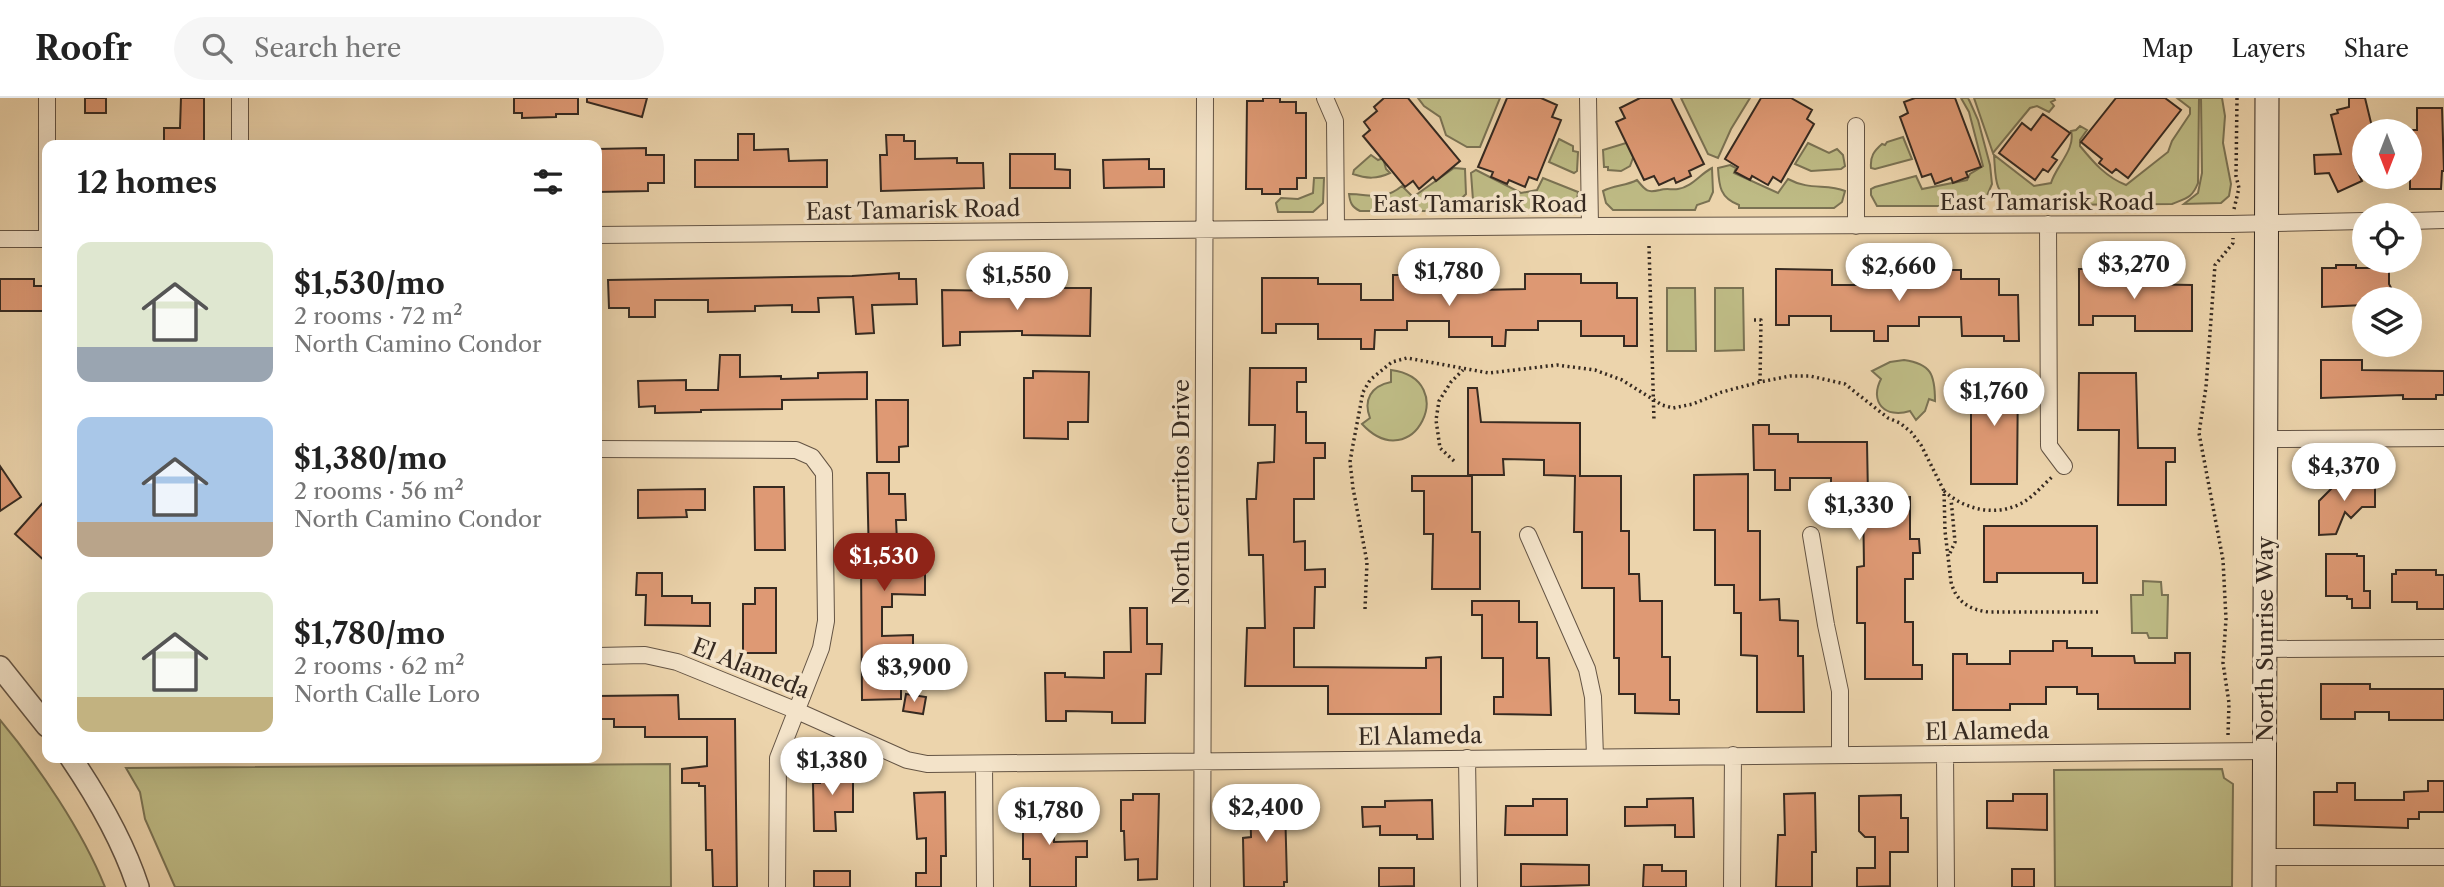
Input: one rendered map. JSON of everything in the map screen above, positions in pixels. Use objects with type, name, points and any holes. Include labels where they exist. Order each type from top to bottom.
[{"type":"main road","name":"North Sunrise Way","points":[[2264,887],[2267,98]]},
{"type":"street","points":[[47,98],[47,140]]},
{"type":"street","points":[[240,98],[240,140]]},
{"type":"street","name":"North Cerritos Drive","points":[[1202,887],[1205,98]]},
{"type":"street","points":[[1325,98],[1335,121],[1336,228]]},
{"type":"street","points":[[1588,98],[1590,226]]},
{"type":"street","points":[[1856,126],[1856,226]]},
{"type":"street","points":[[2422,221],[2444,220]]},
{"type":"street","name":"East Tamarisk Road","points":[[602,235],[2352,221]]},
{"type":"street","points":[[2048,224],[2049,446],[2064,466]]},
{"type":"street","points":[[0,239],[42,239]]},
{"type":"street","points":[[2266,439],[2444,438]]},
{"type":"street","points":[[602,449],[796,450],[812,457],[824,473],[826,621],[821,648],[778,758],[777,887]]},
{"type":"street","points":[[1528,535],[1587,669],[1593,697],[1595,757]]},
{"type":"street","points":[[1811,535],[1840,691],[1840,755]]},
{"type":"street","points":[[2265,649],[2444,648]]},
{"type":"street","name":"El Alameda","points":[[602,656],[645,655],[677,662],[795,710],[906,760],[928,764],[2265,751]]},
{"type":"street","points":[[0,667],[42,720]]},
{"type":"street","points":[[1945,754],[1946,887]]},
{"type":"street","points":[[1732,887],[1734,755]]},
{"type":"street","points":[[1467,758],[1469,887]]},
{"type":"street","points":[[74,763],[105,812],[138,887]]},
{"type":"street","points":[[984,764],[985,887]]},
{"type":"street","points":[[2264,857],[2444,857]]},
{"type":"path","points":[[2228,751],[2229,703],[2223,663],[2226,619],[2223,560],[2199,433],[2206,387],[2216,265],[2233,243],[2235,201],[2239,188],[2236,176],[2236,98]]},
{"type":"path","points":[[1649,246],[1654,421]]},
{"type":"path","points":[[1754,320],[1761,320],[1760,382]]},
{"type":"path","points":[[1364,609],[1367,555],[1350,462],[1363,392],[1370,380],[1392,362],[1408,358],[1489,373],[1557,365],[1595,370],[1622,380],[1662,405],[1681,406],[1760,382],[1790,376],[1810,376],[1845,384],[1888,418],[1911,432],[1921,445],[1944,491],[1951,498],[1983,510],[2010,508],[2024,502],[2064,466]]},
{"type":"path","points":[[1454,461],[1440,449],[1436,420],[1439,401],[1451,382],[1463,370]]},
{"type":"path","points":[[1944,491],[1945,531],[1953,591],[1966,606],[1976,611],[2100,612]]},
{"type":"path","points":[[1949,555],[1955,542],[1951,498]]},
{"type":"shaded area","points":[[1418,98],[1500,98],[1480,147],[1467,147],[1446,135],[1440,117],[1424,106]]},
{"type":"shaded area","points":[[1681,98],[1750,98],[1731,129],[1718,158],[1708,154]]},
{"type":"shaded area","points":[[1961,98],[1968,98],[1978,120],[1990,165],[1992,184],[1986,198],[1973,206],[1877,206],[1871,195],[1871,189],[1875,187],[1916,176],[1922,189],[1967,180],[1970,174],[1983,166],[1969,112]]},
{"type":"shaded area","points":[[1974,98],[2055,100],[2051,102],[2054,106],[2049,112],[2037,106],[2030,108],[1993,153]]},
{"type":"shaded area","points":[[2177,98],[2199,98],[2198,183],[2194,192],[2185,199],[2172,204],[2016,205],[1999,190],[1994,155],[2034,186],[2051,183],[2071,144],[2071,131],[2080,126],[2087,130],[2080,140],[2080,146],[2106,174],[2126,185],[2168,152],[2190,114],[2190,108]]},
{"type":"shaded area","points":[[2201,98],[2222,98],[2225,116],[2223,143],[2231,184],[2229,196],[2221,203],[2184,204],[2198,193],[2202,173]]},
{"type":"shaded area","points":[[1903,137],[1912,159],[1871,168],[1872,157],[1882,144]]},
{"type":"shaded area","points":[[1559,139],[1573,146],[1573,151],[1578,152],[1577,171],[1574,173],[1549,162]]},
{"type":"shaded area","points":[[1636,140],[1643,154],[1633,158],[1630,166],[1621,171],[1604,167],[1603,150]]},
{"type":"shaded area","points":[[1808,143],[1829,153],[1837,149],[1843,155],[1845,166],[1841,169],[1811,171],[1795,164]]},
{"type":"shaded area","points":[[1371,155],[1378,160],[1383,158],[1390,173],[1372,178],[1353,174],[1354,170]]},
{"type":"shaded area","points":[[1730,165],[1736,168],[1734,173],[1778,193],[1788,179],[1804,185],[1845,191],[1842,202],[1834,208],[1739,208],[1739,205],[1724,195],[1720,186],[1718,168]]},
{"type":"shaded area","points":[[1454,168],[1465,169],[1466,194],[1457,203],[1445,207],[1445,211],[1360,211],[1350,200],[1349,194],[1383,196],[1402,186],[1413,197]]},
{"type":"shaded area","points":[[1712,168],[1713,192],[1709,201],[1697,205],[1695,210],[1613,210],[1606,203],[1603,191],[1611,188],[1637,180],[1649,191],[1678,189],[1688,186]]},
{"type":"shaded area","points":[[1476,170],[1521,193],[1537,190],[1543,178],[1578,192],[1577,200],[1569,210],[1488,211],[1487,207],[1473,200],[1471,173]]},
{"type":"shaded area","points":[[1314,178],[1324,178],[1323,203],[1313,212],[1278,212],[1276,203],[1281,198],[1298,199],[1313,193]]},
{"type":"shaded area","points":[[1667,288],[1695,288],[1696,351],[1667,351]]},
{"type":"shaded area","points":[[1715,288],[1743,288],[1744,350],[1715,351]]},
{"type":"shaded area","points":[[1904,360],[1926,368],[1934,384],[1935,401],[1929,399],[1925,411],[1916,420],[1910,411],[1893,413],[1882,407],[1877,395],[1881,379],[1872,371],[1890,362]]},
{"type":"shaded area","points":[[1391,370],[1412,377],[1424,390],[1426,406],[1422,421],[1412,433],[1398,440],[1381,438],[1362,424],[1370,418],[1370,395],[1378,387],[1391,382]]},
{"type":"shaded area","points":[[2143,581],[2161,582],[2162,595],[2168,595],[2167,638],[2149,638],[2147,633],[2132,633],[2131,595],[2143,595]]},
{"type":"shaded area","points":[[0,720],[58,800],[84,843],[105,887],[0,887]]},
{"type":"shaded area","points":[[670,764],[671,887],[175,887],[145,819],[140,792],[126,768]]},
{"type":"shaded area","points":[[2222,769],[2224,778],[2233,784],[2232,887],[2055,887],[2054,770]]},
{"type":"building","points":[[85,98],[106,98],[106,113],[85,113]]},
{"type":"building","points":[[181,98],[204,98],[204,140],[164,140],[164,128],[180,128]]},
{"type":"building","points":[[514,98],[578,98],[578,114],[522,118],[522,113],[514,113]]},
{"type":"building","points":[[587,98],[647,98],[642,117],[587,102]]},
{"type":"building","points":[[1263,98],[1296,102],[1296,113],[1306,113],[1306,178],[1297,178],[1297,189],[1280,189],[1280,194],[1262,194],[1262,189],[1246,189],[1247,101],[1263,101]]},
{"type":"building","points":[[1384,98],[1408,98],[1460,161],[1436,181],[1433,177],[1419,189],[1413,181],[1405,187],[1363,136],[1370,130],[1364,122],[1377,111],[1374,107]]},
{"type":"building","points":[[1507,98],[1541,98],[1557,105],[1552,117],[1561,120],[1537,180],[1529,177],[1525,187],[1509,180],[1507,184],[1491,177],[1493,172],[1478,167]]},
{"type":"building","points":[[1640,98],[1671,98],[1704,164],[1689,171],[1691,176],[1676,183],[1674,178],[1659,185],[1654,176],[1644,180],[1616,122],[1625,118],[1620,108]]},
{"type":"building","points":[[1761,98],[1791,98],[1812,110],[1807,119],[1814,124],[1781,182],[1773,177],[1768,185],[1752,176],[1750,180],[1735,172],[1738,167],[1725,159]]},
{"type":"building","points":[[1915,98],[1955,98],[1981,167],[1966,172],[1968,177],[1953,183],[1951,178],[1935,184],[1931,174],[1922,177],[1900,117],[1908,113],[1904,102]]},
{"type":"building","points":[[2116,98],[2165,98],[2181,110],[2128,178],[2116,169],[2112,173],[2099,163],[2102,159],[2081,142]]},
{"type":"building","points":[[2349,98],[2365,98],[2370,119],[2352,119],[2352,186],[2338,192],[2329,173],[2315,174],[2314,155],[2341,154],[2331,115],[2338,113],[2337,110],[2349,107]]},
{"type":"building","points":[[2417,108],[2442,108],[2444,171],[2441,189],[2422,189],[2422,119],[2417,119]]},
{"type":"building","points":[[2043,114],[2070,133],[2052,157],[2057,160],[2048,172],[2043,169],[2035,180],[1999,153],[2022,123],[2031,130]]},
{"type":"building","points":[[738,134],[754,134],[754,150],[788,149],[789,161],[827,160],[827,187],[695,187],[695,160],[738,160]]},
{"type":"building","points":[[886,135],[904,135],[904,141],[915,141],[915,159],[957,158],[957,163],[983,163],[984,188],[881,191],[880,155],[887,155]]},
{"type":"building","points":[[646,148],[646,155],[664,155],[664,183],[648,183],[648,191],[602,192],[602,149]]},
{"type":"building","points":[[1010,154],[1055,154],[1055,169],[1070,170],[1070,188],[1010,188]]},
{"type":"building","points":[[1149,159],[1149,169],[1164,169],[1164,187],[1104,188],[1103,160]]},
{"type":"building","points":[[2336,265],[2352,265],[2352,273],[2389,273],[2391,287],[2352,287],[2352,306],[2322,307],[2322,268],[2336,268]]},
{"type":"building","points":[[1776,269],[1832,270],[1832,285],[1905,285],[1905,270],[1961,270],[1961,279],[1999,279],[1999,295],[2018,295],[2019,341],[2004,341],[2004,336],[1962,336],[1961,317],[1919,317],[1919,326],[1888,326],[1888,341],[1874,341],[1874,331],[1831,331],[1831,316],[1789,316],[1789,325],[1776,325]]},
{"type":"building","points":[[2079,269],[2135,269],[2135,284],[2192,285],[2192,331],[2135,331],[2135,316],[2093,316],[2093,325],[2079,325]]},
{"type":"building","points":[[899,273],[899,279],[916,279],[917,304],[872,305],[874,333],[856,334],[853,297],[818,298],[819,312],[792,312],[792,305],[755,306],[755,311],[708,312],[708,300],[655,300],[655,317],[629,317],[629,308],[609,308],[608,280]]},
{"type":"building","points":[[1525,274],[1581,274],[1581,283],[1617,283],[1617,298],[1637,298],[1637,346],[1624,346],[1624,336],[1581,336],[1581,321],[1538,321],[1538,330],[1506,330],[1505,346],[1492,346],[1492,337],[1449,337],[1449,321],[1407,321],[1407,330],[1375,330],[1374,349],[1361,349],[1361,339],[1318,339],[1318,324],[1276,324],[1276,333],[1262,333],[1262,278],[1318,278],[1318,284],[1361,284],[1361,300],[1393,300],[1393,275],[1449,275],[1449,290],[1479,290],[1525,289]]},
{"type":"building","points":[[0,279],[34,279],[34,286],[42,286],[42,311],[0,311]]},
{"type":"building","points":[[1010,288],[1091,288],[1090,336],[1022,335],[1022,331],[960,332],[960,345],[943,346],[942,290],[1010,291]]},
{"type":"building","points":[[720,355],[740,355],[740,377],[818,378],[818,373],[867,372],[867,399],[782,400],[782,409],[701,412],[655,413],[655,406],[639,407],[638,381],[686,380],[686,390],[718,390]]},
{"type":"building","points":[[2321,360],[2362,360],[2362,370],[2444,371],[2444,395],[2436,395],[2436,399],[2403,399],[2403,395],[2321,398]]},
{"type":"building","points":[[1250,368],[1306,368],[1306,382],[1297,382],[1297,412],[1306,412],[1306,443],[1325,443],[1325,458],[1314,458],[1314,499],[1294,499],[1294,542],[1305,541],[1305,570],[1325,569],[1325,587],[1315,587],[1314,628],[1294,628],[1294,667],[1426,668],[1426,658],[1441,657],[1441,714],[1328,714],[1328,686],[1245,686],[1247,628],[1265,628],[1263,555],[1249,555],[1247,499],[1256,499],[1258,463],[1274,462],[1275,425],[1249,425]]},
{"type":"building","points":[[1033,371],[1089,372],[1088,422],[1068,422],[1068,439],[1024,438],[1024,378],[1033,378]]},
{"type":"building","points":[[1971,372],[2018,372],[2017,484],[1971,484]]},
{"type":"building","points":[[2079,373],[2136,373],[2138,448],[2175,448],[2175,462],[2166,462],[2166,505],[2118,505],[2119,430],[2078,430]]},
{"type":"building","points":[[1468,388],[1477,388],[1481,422],[1580,423],[1580,476],[1621,476],[1621,531],[1629,531],[1629,574],[1639,574],[1640,601],[1662,601],[1662,657],[1670,657],[1670,700],[1679,700],[1679,714],[1635,713],[1635,694],[1619,694],[1619,658],[1614,658],[1614,588],[1582,588],[1582,532],[1574,532],[1575,476],[1544,475],[1544,460],[1503,459],[1504,475],[1468,475]]},
{"type":"building","points":[[876,400],[908,400],[908,446],[899,447],[899,462],[877,462]]},
{"type":"building","points":[[1753,425],[1769,425],[1769,434],[1798,434],[1798,442],[1867,442],[1868,497],[1910,497],[1910,539],[1919,539],[1920,553],[1913,553],[1913,579],[1905,579],[1905,622],[1913,622],[1913,665],[1922,665],[1922,679],[1865,679],[1865,623],[1857,623],[1857,567],[1864,566],[1863,498],[1831,497],[1831,478],[1790,478],[1790,490],[1775,490],[1775,470],[1754,470]]},
{"type":"building","points":[[0,466],[21,497],[0,511]]},
{"type":"building","points":[[867,473],[889,473],[889,494],[905,494],[906,520],[896,520],[897,541],[892,541],[892,569],[925,569],[925,595],[892,594],[892,607],[882,607],[882,636],[913,635],[913,654],[901,654],[901,699],[862,700],[861,560],[869,560]]},
{"type":"building","points":[[1748,474],[1748,531],[1760,531],[1760,600],[1779,599],[1780,620],[1798,621],[1798,656],[1803,656],[1804,712],[1757,712],[1757,656],[1741,655],[1741,613],[1734,613],[1734,585],[1715,585],[1715,530],[1694,530],[1694,475]]},
{"type":"building","points":[[1412,476],[1472,476],[1472,532],[1480,532],[1480,589],[1432,589],[1433,534],[1424,534],[1424,491],[1412,491]]},
{"type":"building","points":[[2375,480],[2375,507],[2362,507],[2351,518],[2345,512],[2336,534],[2319,535],[2319,501],[2339,481]]},
{"type":"building","points":[[754,487],[784,487],[785,550],[755,550]]},
{"type":"building","points":[[705,489],[705,510],[686,510],[687,517],[638,518],[638,490]]},
{"type":"building","points":[[42,504],[42,558],[15,534]]},
{"type":"building","points":[[1984,526],[2097,526],[2097,583],[2083,583],[2083,573],[1997,573],[1997,582],[1984,582]]},
{"type":"building","points":[[2326,554],[2364,556],[2364,591],[2370,591],[2370,608],[2352,608],[2352,599],[2347,599],[2347,596],[2326,596]]},
{"type":"building","points":[[2396,570],[2436,570],[2436,575],[2444,575],[2444,609],[2417,609],[2417,602],[2392,602],[2392,574],[2396,574]]},
{"type":"building","points":[[637,573],[662,573],[662,596],[692,596],[692,603],[710,603],[710,626],[645,625],[646,595],[636,595]]},
{"type":"building","points":[[755,588],[776,588],[776,653],[743,653],[743,604],[755,604]]},
{"type":"building","points":[[1472,601],[1519,601],[1519,622],[1537,622],[1537,658],[1549,658],[1551,715],[1494,714],[1494,697],[1503,697],[1503,658],[1482,658],[1482,615],[1472,615]]},
{"type":"building","points":[[1130,608],[1147,608],[1147,644],[1162,644],[1161,674],[1146,674],[1145,723],[1112,723],[1112,712],[1066,711],[1066,721],[1046,721],[1045,673],[1065,673],[1065,677],[1104,678],[1104,652],[1131,652]]},
{"type":"building","points":[[2053,641],[2067,641],[2067,648],[2092,648],[2092,656],[2134,656],[2135,663],[2175,663],[2175,653],[2190,653],[2190,709],[2098,709],[2098,694],[2077,694],[2077,687],[2046,687],[2046,704],[2010,704],[2010,710],[1953,710],[1953,654],[1967,654],[1967,664],[2010,664],[2010,651],[2053,651]]},
{"type":"building","points":[[2321,684],[2370,684],[2370,689],[2444,689],[2444,720],[2389,720],[2389,712],[2355,712],[2355,719],[2321,719]]},
{"type":"building","points":[[906,694],[926,697],[923,714],[903,711]]},
{"type":"building","points":[[678,695],[679,719],[735,719],[737,887],[713,887],[712,850],[706,850],[705,786],[699,786],[699,783],[682,783],[682,769],[707,766],[707,737],[645,737],[645,727],[614,727],[614,719],[602,719],[602,696]]},
{"type":"building","points":[[845,766],[845,775],[853,775],[853,812],[835,812],[836,831],[814,831],[813,783],[820,783],[819,767]]},
{"type":"building","points":[[2428,781],[2444,781],[2444,812],[2419,812],[2419,819],[2408,819],[2408,828],[2314,825],[2314,792],[2337,792],[2337,783],[2355,783],[2355,800],[2404,800],[2404,792],[2428,791]]},
{"type":"building","points":[[945,792],[946,856],[941,856],[941,887],[916,887],[916,873],[926,873],[926,838],[917,839],[914,793]]},
{"type":"building","points":[[1815,793],[1816,852],[1812,852],[1812,887],[1776,887],[1778,835],[1785,835],[1784,794]]},
{"type":"building","points":[[1133,794],[1159,794],[1157,879],[1138,880],[1138,859],[1125,860],[1121,800],[1133,800]]},
{"type":"building","points":[[2013,794],[2047,794],[2047,830],[1987,828],[1987,801],[2013,801]]},
{"type":"building","points":[[1031,795],[1055,795],[1054,842],[1087,841],[1087,857],[1076,857],[1076,887],[1030,887],[1030,859],[1023,859],[1023,813],[1031,813]]},
{"type":"building","points":[[1901,795],[1901,818],[1908,818],[1908,852],[1890,852],[1890,886],[1857,887],[1857,868],[1875,868],[1875,837],[1865,837],[1859,831],[1859,796]]},
{"type":"building","points":[[1250,796],[1279,796],[1279,809],[1285,805],[1287,882],[1284,882],[1284,887],[1244,887],[1243,838],[1251,837]]},
{"type":"building","points":[[1693,798],[1694,837],[1675,837],[1675,825],[1625,826],[1625,807],[1647,807],[1647,799]]},
{"type":"building","points":[[1533,799],[1567,799],[1567,835],[1505,835],[1506,806],[1533,806]]},
{"type":"building","points":[[1432,800],[1433,839],[1417,839],[1417,835],[1380,835],[1380,826],[1363,827],[1362,807],[1385,807],[1385,801]]},
{"type":"building","points":[[1521,864],[1589,865],[1589,885],[1521,887]]},
{"type":"building","points":[[1644,865],[1662,865],[1662,871],[1686,871],[1686,887],[1643,887]]},
{"type":"building","points":[[1379,868],[1414,868],[1414,886],[1379,887]]},
{"type":"building","points":[[2012,869],[2034,869],[2034,887],[2012,887]]},
{"type":"building","points":[[814,871],[850,871],[850,887],[814,887]]}]
